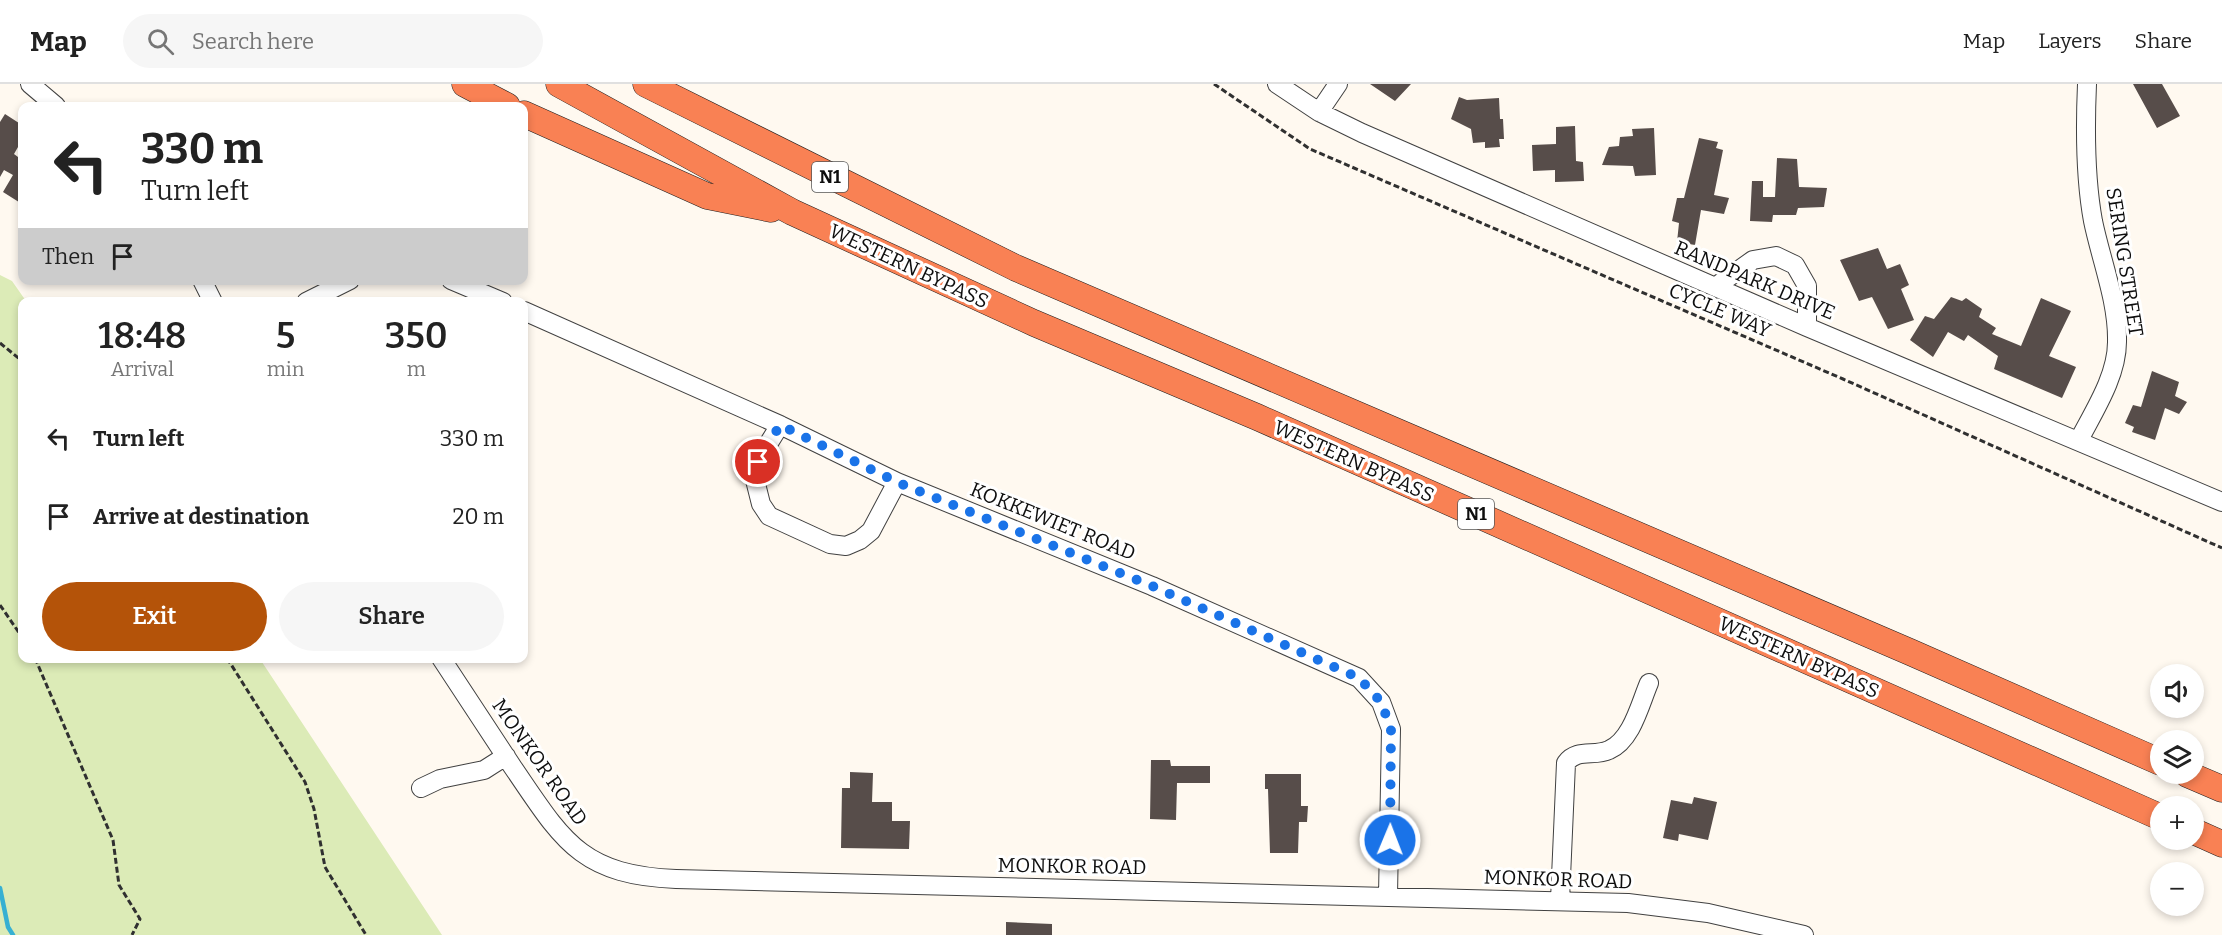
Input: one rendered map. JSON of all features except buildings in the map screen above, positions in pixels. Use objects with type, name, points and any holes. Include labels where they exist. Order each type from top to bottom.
[{"type":"highway","points":[[465,84],[499,102]]},
{"type":"highway","name":"WESTERN BYPASS","points":[[559,84],[792,212],[1034,323],[1257,417],[2150,813]]},
{"type":"highway","name":"N1","points":[[646,84],[1016,268],[2150,758]]},
{"type":"highway","points":[[528,116],[707,196],[792,212]]},
{"type":"highway","points":[[2204,781],[2222,789]]},
{"type":"highway","points":[[2204,836],[2222,844]]},
{"type":"street","points":[[30,84],[51,102]]},
{"type":"street","name":"RANDPARK DRIVE","points":[[1277,84],[1319,112],[1807,327],[2222,502]]},
{"type":"street","points":[[1319,112],[1338,84]]},
{"type":"street","name":"SERING STREET","points":[[2079,440],[2110,372],[2117,343],[2111,296],[2093,219],[2088,173],[2087,84]]},
{"type":"street","points":[[1715,287],[1753,260],[1776,256],[1795,265],[1807,286],[1807,327]]},
{"type":"street","points":[[316,297],[340,285]]},
{"type":"street","points":[[463,285],[491,297]]},
{"type":"street","name":"KOKKEWIET ROAD","points":[[528,312],[780,425],[897,482],[1152,586],[1359,678],[1381,702],[1391,729],[1388,896]]},
{"type":"street","points":[[780,425],[758,462],[754,476],[761,504],[769,516],[830,544],[846,546],[860,540],[871,531],[897,482]]},
{"type":"street","name":"MONKOR ROAD","points":[[444,663],[556,831],[575,848],[610,868],[647,878],[1560,900],[1676,909],[1804,935]]},
{"type":"street","points":[[1560,900],[1566,763],[1574,755],[1607,751],[1622,741],[1649,683]]},
{"type":"street","points":[[421,788],[440,779],[484,770],[506,756]]},
{"type":"path","name":"CYCLE WAY","points":[[1214,84],[1310,149],[1843,379],[2222,548]]},
{"type":"path","points":[[0,343],[18,358]]},
{"type":"path","points":[[0,605],[18,631]]},
{"type":"path","points":[[37,663],[113,840],[119,885],[140,919],[132,935]]},
{"type":"path","points":[[230,663],[305,782],[314,809],[325,867],[366,935]]},
{"type":"green space","points":[[0,275],[12,281],[23,297],[18,297],[18,663],[263,663],[442,935],[0,935]]},
{"type":"waterway","points":[[0,888],[8,927],[13,935]]},
{"type":"route","points":[[758,462],[780,425],[899,483],[1152,586],[1359,678],[1381,702],[1391,729],[1390,840]]}]
